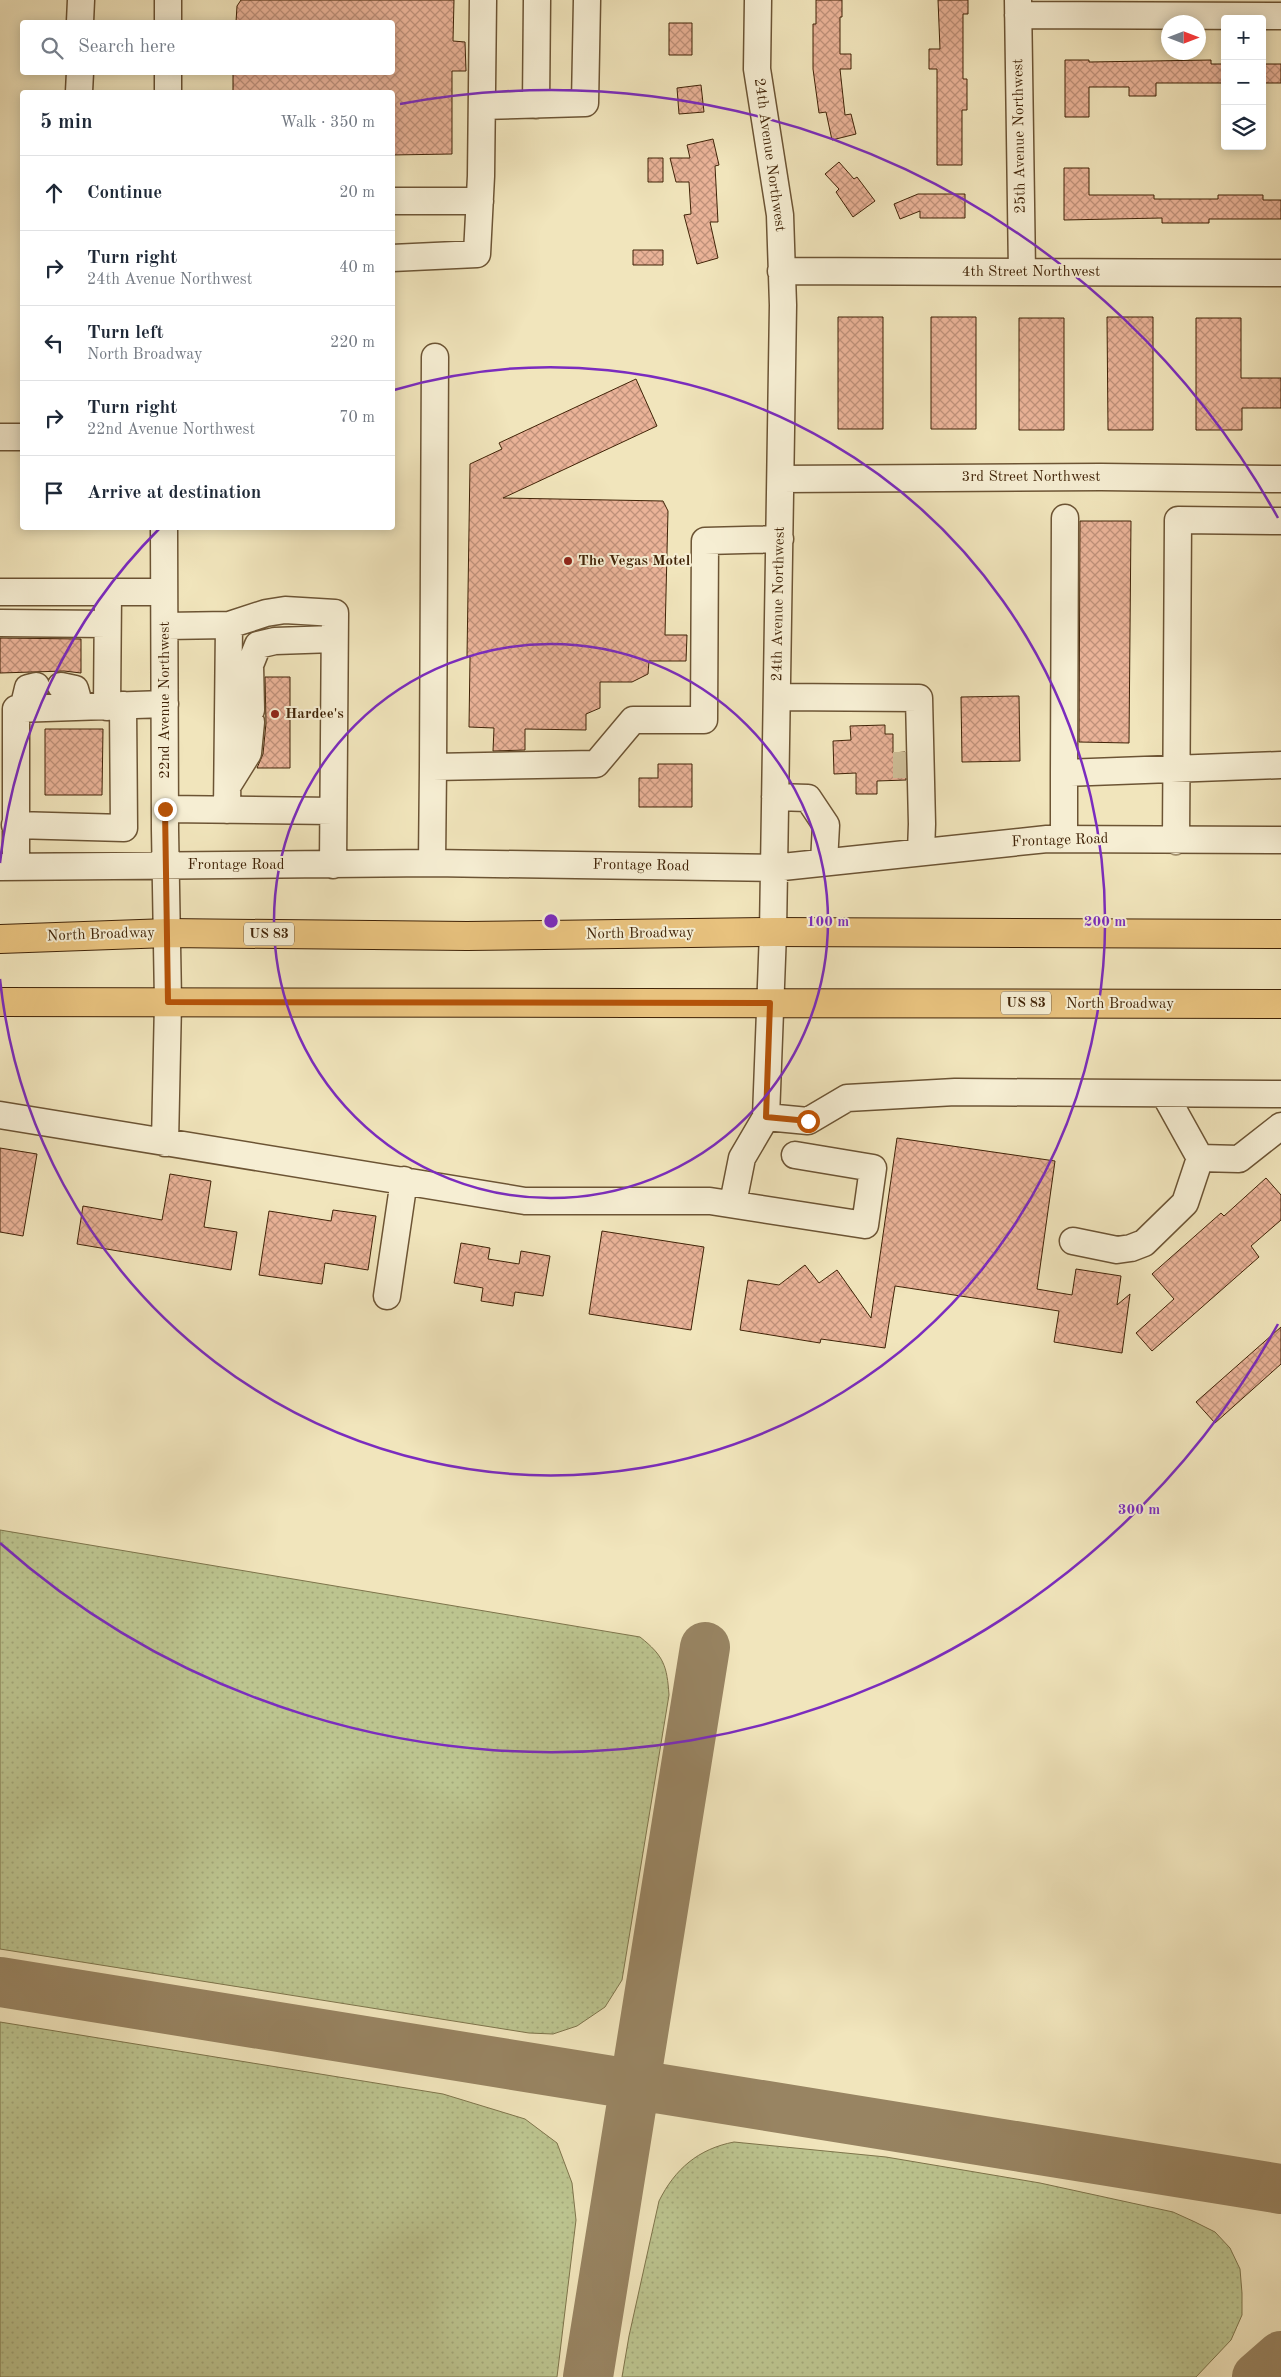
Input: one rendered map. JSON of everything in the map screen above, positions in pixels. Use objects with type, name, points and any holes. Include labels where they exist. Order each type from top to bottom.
[{"type":"main road","name":"North Broadway","points":[[0,940],[168,933],[467,936],[773,932],[1281,934]]},
{"type":"main road","name":"North Broadway","points":[[0,1002],[1281,1004]]},
{"type":"street","points":[[80,20],[81,0]]},
{"type":"street","points":[[168,0],[168,20]]},
{"type":"street","points":[[395,258],[477,254],[480,201],[483,0]]},
{"type":"street","points":[[536,104],[537,0]]},
{"type":"street","points":[[482,106],[585,103],[586,0]]},
{"type":"street","name":"24th Avenue Northwest","points":[[733,1203],[742,1158],[766,1117],[773,932],[781,479],[781,271],[780,215],[757,69],[758,0]]},
{"type":"street","points":[[1018,8],[1281,16]]},
{"type":"street","name":"25th Avenue Northwest","points":[[1018,8],[1022,272]]},
{"type":"street","points":[[79,90],[80,75]]},
{"type":"street","points":[[168,75],[168,90]]},
{"type":"street","points":[[395,201],[480,201]]},
{"type":"street","name":"4th Street Northwest","points":[[781,271],[1281,273]]},
{"type":"street","points":[[432,863],[435,357]]},
{"type":"street","points":[[0,436],[20,437]]},
{"type":"street","name":"3rd Street Northwest","points":[[781,479],[1091,477],[1281,479]]},
{"type":"street","points":[[1064,839],[1065,518]]},
{"type":"street","points":[[1176,841],[1178,520],[1281,521]]},
{"type":"street","name":"22nd Avenue Northwest","points":[[164,530],[165,865],[168,933],[165,1143]]},
{"type":"street","points":[[432,767],[596,764],[633,720],[704,720],[706,541],[780,539]]},
{"type":"street","points":[[0,592],[108,594],[163,592]]},
{"type":"street","points":[[108,594],[106,624],[115,706],[125,866]]},
{"type":"street","points":[[165,626],[229,625],[266,613],[285,610],[334,614],[333,865]]},
{"type":"street","points":[[0,623],[106,624]]},
{"type":"street","points":[[228,797],[229,625]]},
{"type":"street","points":[[228,797],[248,753],[251,716],[250,665],[258,645],[275,641],[334,639]]},
{"type":"street","points":[[23,709],[28,688],[48,686],[75,688],[80,708]]},
{"type":"street","points":[[777,697],[919,708]]},
{"type":"street","points":[[8,867],[15,825],[16,709],[165,704]]},
{"type":"street","points":[[906,752],[919,708]]},
{"type":"street","points":[[919,708],[921,852]]},
{"type":"street","points":[[1064,773],[1281,765]]},
{"type":"street","points":[[906,780],[906,815],[922,824]]},
{"type":"street","points":[[775,796],[808,798],[826,824],[824,862]]},
{"type":"street","points":[[15,825],[124,828],[165,819],[228,797],[333,811]]},
{"type":"street","name":"Frontage Road","points":[[8,867],[432,863],[773,868],[1046,839],[1281,840]]},
{"type":"street","points":[[766,1117],[808,1121],[847,1098],[955,1092],[1165,1095],[1281,1094]]},
{"type":"street","points":[[1073,1241],[1117,1250],[1131,1248],[1144,1242],[1185,1204],[1200,1158],[1165,1095]]},
{"type":"street","points":[[0,1116],[525,1201],[710,1201],[733,1203],[865,1226],[873,1168],[795,1155]]},
{"type":"street","points":[[1200,1158],[1239,1159],[1281,1126]]},
{"type":"street","points":[[387,1296],[404,1180]]},
{"type":"green space","points":[[0,1530],[640,1637],[654,1650],[663,1662],[669,1695],[622,1980],[605,2007],[577,2026],[553,2034],[529,2033],[0,1949]]},
{"type":"green space","points":[[0,2022],[443,2094],[525,2119],[557,2143],[572,2183],[576,2220],[557,2377],[0,2377]]},
{"type":"green space","points":[[734,2142],[886,2157],[1040,2183],[1173,2212],[1215,2232],[1230,2248],[1240,2269],[1242,2315],[1231,2340],[1196,2377],[622,2377],[629,2336],[659,2201],[672,2179],[689,2162],[709,2150]]},
{"type":"building","points":[[241,0],[454,0],[453,41],[465,42],[466,71],[452,71],[452,154],[395,155],[395,90],[233,90],[233,75],[395,75],[395,20],[236,20],[237,6]]},
{"type":"building","points":[[816,0],[842,0],[840,54],[851,54],[851,69],[840,69],[845,115],[851,114],[856,134],[832,140],[826,112],[819,113],[813,69],[813,24],[816,24]]},
{"type":"building","points":[[938,0],[968,0],[968,14],[963,14],[963,79],[967,79],[967,110],[962,110],[962,165],[937,165],[937,69],[929,69],[929,49],[940,49]]},
{"type":"building","points":[[669,23],[692,23],[692,55],[669,55]]},
{"type":"building","points":[[1065,60],[1089,60],[1089,62],[1211,60],[1211,64],[1221,64],[1221,83],[1156,83],[1156,96],[1129,96],[1129,87],[1089,87],[1089,117],[1065,117]]},
{"type":"building","points":[[1266,64],[1281,64],[1281,83],[1266,83]]},
{"type":"building","points":[[701,85],[704,112],[679,114],[677,88]]},
{"type":"building","points":[[713,139],[719,165],[715,166],[718,222],[710,222],[718,258],[697,264],[684,215],[691,214],[689,182],[676,182],[670,158],[690,158],[687,145]]},
{"type":"building","points":[[648,158],[663,158],[663,182],[648,182]]},
{"type":"building","points":[[839,162],[854,179],[857,177],[875,201],[853,217],[836,192],[839,189],[825,174]]},
{"type":"building","points":[[1064,168],[1089,168],[1089,195],[1154,195],[1154,199],[1218,199],[1218,195],[1263,195],[1263,200],[1281,200],[1281,219],[1209,219],[1209,223],[1162,223],[1162,218],[1064,220]]},
{"type":"building","points":[[918,194],[965,194],[965,218],[920,218],[920,211],[900,219],[894,204]]},
{"type":"building","points":[[633,250],[663,250],[663,265],[633,265]]},
{"type":"building","points":[[838,317],[883,317],[883,429],[838,429]]},
{"type":"building","points":[[931,317],[976,317],[976,429],[931,429]]},
{"type":"building","points":[[1107,317],[1153,317],[1153,430],[1108,430]]},
{"type":"building","points":[[1019,318],[1064,318],[1064,430],[1019,430]]},
{"type":"building","points":[[1196,318],[1241,318],[1241,378],[1281,378],[1281,408],[1242,408],[1242,430],[1196,430]]},
{"type":"building","name":"The Vegas Motel","points":[[636,379],[657,426],[503,498],[663,501],[668,511],[665,635],[687,635],[686,661],[649,661],[648,674],[632,682],[600,682],[600,708],[586,714],[586,730],[525,729],[525,750],[493,751],[494,728],[469,727],[470,657],[467,656],[470,464],[502,449],[499,443]]},
{"type":"building","points":[[1080,521],[1131,521],[1129,743],[1079,742]]},
{"type":"building","points":[[0,638],[81,639],[81,673],[64,671],[0,673]]},
{"type":"building","points":[[265,677],[290,677],[290,768],[257,768],[263,754],[266,723]]},
{"type":"building","points":[[1019,696],[1020,761],[962,762],[961,697]]},
{"type":"building","points":[[885,725],[885,734],[893,734],[893,753],[905,752],[906,780],[877,781],[877,794],[856,794],[856,773],[834,774],[833,741],[851,740],[850,726]]},
{"type":"building","points":[[45,729],[103,729],[102,795],[45,795]]},
{"type":"building","points":[[658,764],[692,764],[692,807],[639,807],[639,778],[658,778]]},
{"type":"building","points":[[897,1138],[1055,1161],[1037,1289],[1072,1295],[1076,1269],[1121,1276],[1117,1305],[1130,1294],[1122,1353],[1054,1342],[1059,1311],[895,1286],[885,1348],[821,1339],[820,1343],[740,1330],[748,1280],[779,1285],[805,1265],[819,1283],[837,1270],[871,1318]]},
{"type":"building","points":[[0,1148],[37,1154],[23,1236],[0,1232]]},
{"type":"building","points":[[170,1174],[211,1181],[204,1227],[237,1232],[231,1270],[77,1244],[83,1206],[162,1220]]},
{"type":"building","points":[[1266,1178],[1281,1195],[1281,1220],[1251,1246],[1259,1257],[1152,1351],[1136,1333],[1174,1299],[1152,1274],[1221,1213],[1224,1216]]},
{"type":"building","points":[[333,1210],[376,1216],[368,1270],[325,1263],[322,1284],[259,1275],[269,1211],[331,1221]]},
{"type":"building","points":[[602,1231],[704,1247],[691,1330],[589,1314]]},
{"type":"building","points":[[461,1243],[490,1248],[488,1259],[519,1264],[521,1251],[550,1256],[543,1296],[515,1292],[513,1306],[481,1301],[483,1288],[454,1283]]},
{"type":"building","points":[[1281,1327],[1281,1364],[1215,1423],[1196,1402]]},
{"type":"taxiway","points":[[588,2377],[705,1647]]},
{"type":"taxiway","points":[[0,1982],[1281,2189]]},
{"type":"taxiway","points":[[1257,2377],[1281,2356]]},
{"type":"tunnel","points":[[906,752],[906,780]]},
{"type":"place","name":"The Vegas Motel","points":[[568,561]]},
{"type":"place","name":"Hardee's","points":[[275,714]]},
{"type":"route","points":[[165,809],[168,1002],[770,1003],[766,1117],[808,1121]]}]
